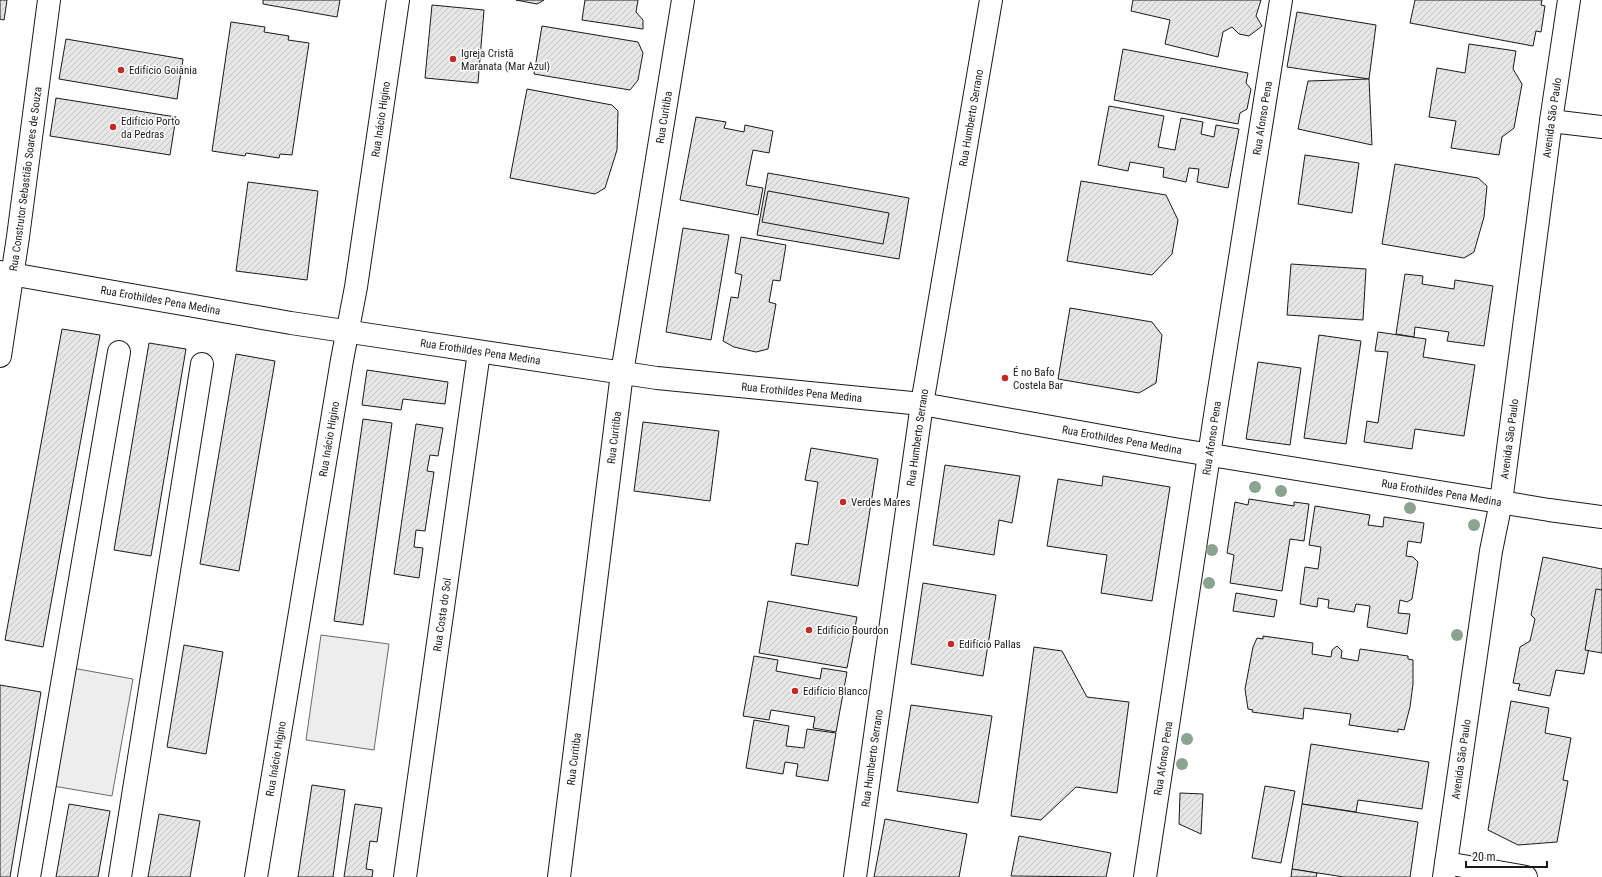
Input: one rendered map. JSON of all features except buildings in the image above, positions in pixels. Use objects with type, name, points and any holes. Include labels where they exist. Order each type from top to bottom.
[{"type":"street","name":"Rua Construtor Sebastião Soares de Souza","points":[[0,356],[6,272],[49,0]]},
{"type":"street","name":"Rua Inácio Higino","points":[[256,877],[347,331],[357,279],[398,0]]},
{"type":"street","name":"Rua Curitiba","points":[[559,877],[622,373],[683,0]]},
{"type":"street","name":"Rua Humberto Serrano","points":[[855,877],[922,404],[990,0]]},
{"type":"street","name":"Rua Afonso Pena","points":[[1145,877],[1209,454],[1281,0]]},
{"type":"street","name":"Avenida São Paulo","points":[[1445,870],[1491,550],[1501,502],[1551,121],[1570,0]]},
{"type":"street","points":[[1551,121],[1602,127]]},
{"type":"street","name":"Rua Erothildes Pena Medina","points":[[6,272],[291,323],[622,373],[658,378],[922,404],[1209,454],[1602,517]]},
{"type":"street","points":[[29,877],[120,352]]},
{"type":"street","name":"Rua Costa do Sol","points":[[405,877],[479,352]]},
{"type":"street","points":[[120,877],[202,364]]},
{"type":"street","points":[[1445,870],[1526,877]]},
{"type":"shaded area","points":[[321,635],[389,644],[374,750],[306,740]]},
{"type":"shaded area","points":[[67,667],[133,679],[112,796],[47,785]]},
{"type":"place","name":"Igreja Cristã Maranata (Mar Azul)","points":[[453,59]]},
{"type":"place","name":"Edifício Goiânia","points":[[121,70]]},
{"type":"place","name":"Edifício Porto da Pedras","points":[[113,127]]},
{"type":"place","name":"É no Bafo Costela Bar","points":[[1005,378]]},
{"type":"place","name":"Verdes Mares","points":[[843,502]]},
{"type":"place","name":"Edifício Bourdon","points":[[809,630]]},
{"type":"place","name":"Edifício Pallas","points":[[951,644]]},
{"type":"place","name":"Edifício Blanco","points":[[795,691]]}]
